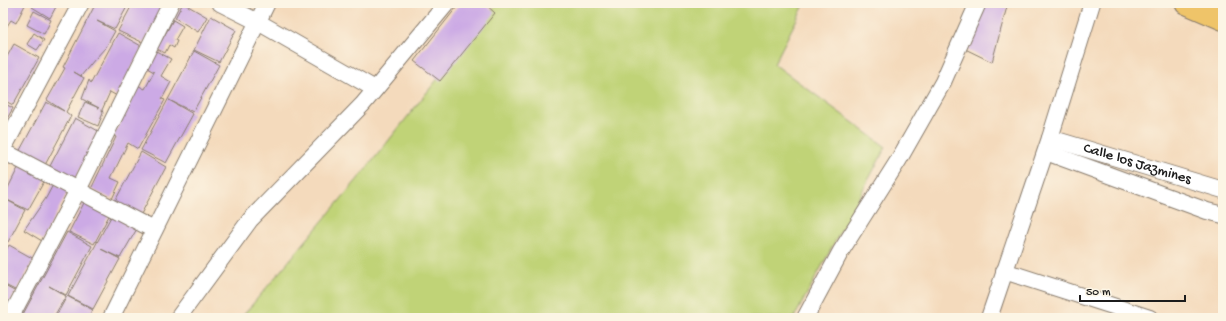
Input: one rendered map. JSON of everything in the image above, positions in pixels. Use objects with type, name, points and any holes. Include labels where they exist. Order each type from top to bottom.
[{"type":"main road","points":[[1186,3],[1223,19]]},
{"type":"street","points":[[81,3],[3,150],[154,230]]},
{"type":"street","points":[[10,318],[78,190],[171,3]]},
{"type":"street","points":[[220,3],[258,22],[375,89]]},
{"type":"street","points":[[110,318],[267,3]]},
{"type":"street","points":[[178,318],[250,220],[363,104],[447,3]]},
{"type":"street","points":[[805,318],[841,250],[898,161],[943,82],[978,3]]},
{"type":"street","points":[[989,318],[1048,145],[1092,3]]},
{"type":"street","points":[[1048,145],[1207,211],[1223,215]]},
{"type":"street","name":"Calle los Jazmines","points":[[1048,145],[1223,190]]},
{"type":"street","points":[[1004,271],[1150,318]]},
{"type":"green space","points":[[498,3],[805,3],[774,64],[886,147],[794,318],[241,318],[362,174]]},
{"type":"building","points":[[3,3],[26,3],[16,23],[11,20],[3,32]]},
{"type":"building","points":[[34,3],[58,3],[50,18],[32,7]]},
{"type":"building","points":[[96,3],[129,3],[115,29],[97,21],[115,31],[106,47],[81,76],[74,72],[84,78],[66,112],[71,116],[45,165],[19,152],[46,102],[64,111],[47,100],[65,68],[63,67]]},
{"type":"building","points":[[133,3],[166,3],[144,43],[118,31]]},
{"type":"building","points":[[183,3],[207,17],[198,32],[175,18]]},
{"type":"building","points":[[460,3],[484,3],[495,13],[440,81],[414,61]]},
{"type":"building","points":[[982,3],[1008,3],[992,62],[961,47]]},
{"type":"building","points":[[34,11],[51,20],[44,34],[27,25]]},
{"type":"building","points":[[211,16],[236,30],[219,62],[194,50]]},
{"type":"building","points":[[173,20],[183,26],[175,40],[177,41],[174,48],[169,45],[165,53],[157,49]]},
{"type":"building","points":[[34,33],[44,40],[37,50],[27,44]]},
{"type":"building","points":[[118,33],[143,47],[117,96],[110,92],[102,110],[103,113],[98,126],[78,117],[85,102],[99,108],[82,99],[89,80],[91,83]]},
{"type":"building","points":[[14,44],[39,58],[13,105],[3,100],[3,64]]},
{"type":"building","points":[[156,51],[171,59],[161,76],[171,82],[162,99],[165,100],[138,149],[128,143],[111,178],[120,182],[112,199],[91,189],[116,137],[113,136],[139,86],[145,89],[154,72],[147,68]]},
{"type":"building","points":[[194,51],[219,65],[193,112],[169,100],[193,114],[166,163],[141,150]]},
{"type":"building","points":[[3,103],[13,108],[3,126]]},
{"type":"building","points":[[75,118],[100,132],[74,181],[49,168]]},
{"type":"building","points":[[141,152],[166,167],[140,216],[114,203]]},
{"type":"building","points":[[20,164],[46,178],[28,210],[3,198]]},
{"type":"building","points":[[54,183],[68,191],[42,241],[24,230],[46,198]]},
{"type":"building","points":[[3,198],[25,210],[8,242],[3,240]]},
{"type":"building","points":[[86,199],[111,212],[94,244],[69,232]]},
{"type":"building","points":[[113,213],[138,227],[120,258],[101,249],[120,259],[93,309],[68,296]]},
{"type":"building","points":[[67,232],[92,246],[66,295],[49,286],[66,296],[53,318],[21,318]]},
{"type":"building","points":[[9,245],[34,259],[17,291],[3,284],[3,256]]},
{"type":"building","points":[[3,285],[16,292],[3,315]]},
{"type":"building","points":[[67,296],[93,310],[88,318],[55,318]]}]
